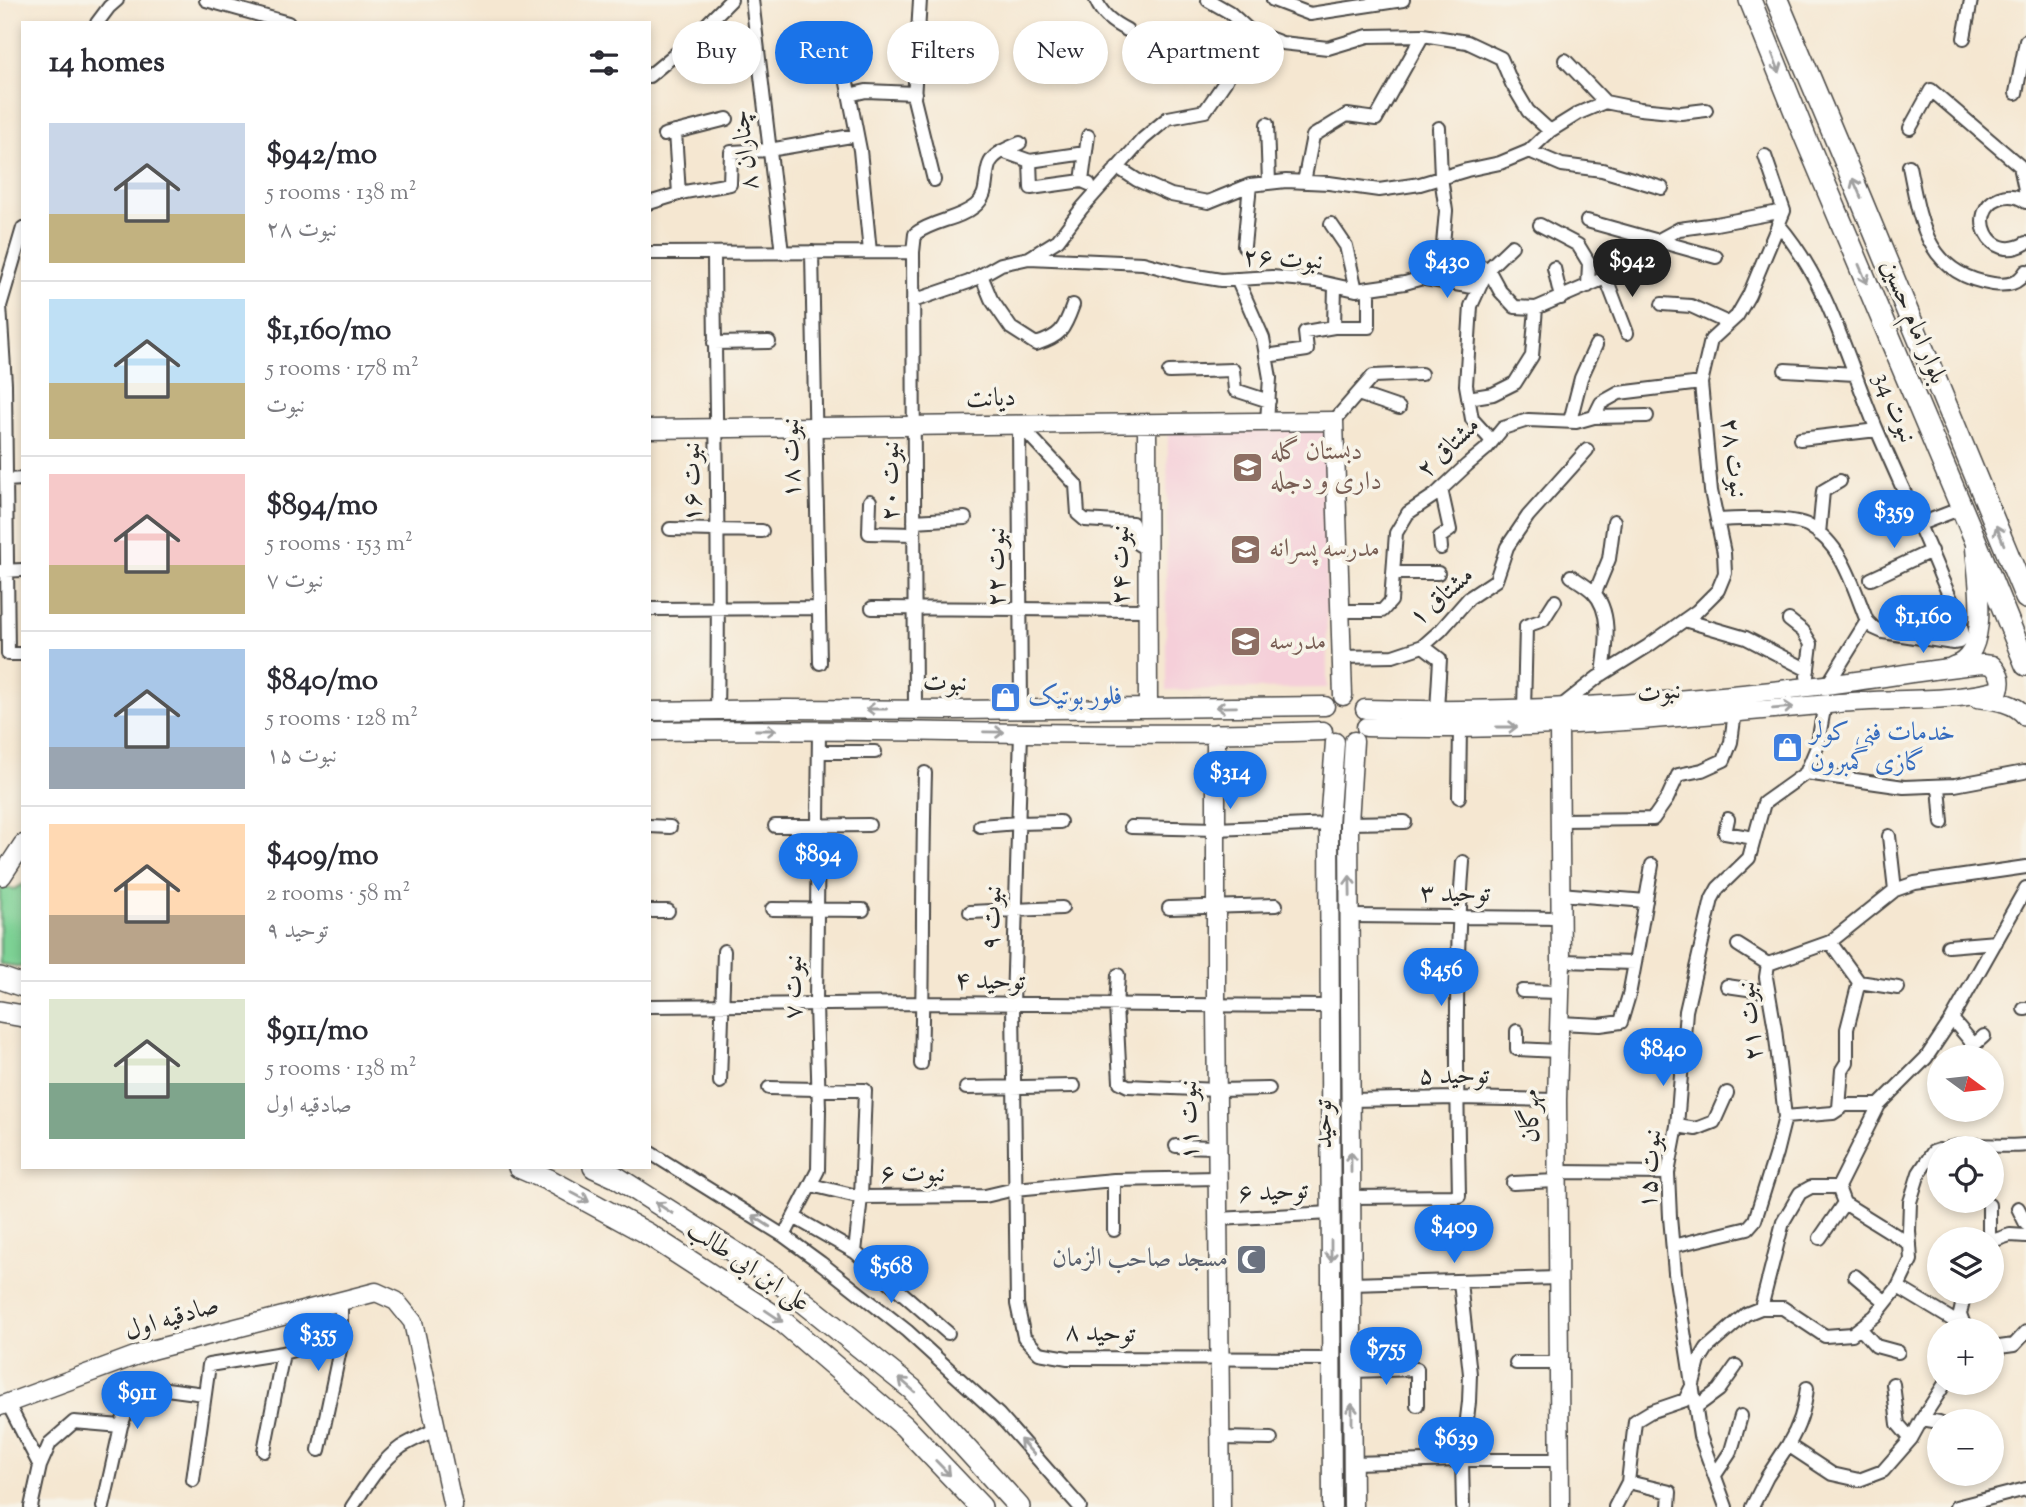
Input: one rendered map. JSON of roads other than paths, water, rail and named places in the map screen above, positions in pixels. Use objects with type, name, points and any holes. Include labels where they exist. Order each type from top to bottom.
[{"type":"main road","name":"بلوار امام حسین","points":[[1750,0],[2026,666]]},
{"type":"main road","name":"بلوار امام حسین","points":[[1777,0],[2026,598]]},
{"type":"main road","points":[[0,978],[21,986]]},
{"type":"main road","points":[[0,984],[21,987]]},
{"type":"main road","points":[[0,1012],[21,1016]]},
{"type":"main road","name":"علی ابن ابی طالب","points":[[524,1169],[648,1234],[782,1321],[904,1426],[981,1507]]},
{"type":"main road","name":"علی ابن ابی طالب","points":[[598,1169],[616,1177],[770,1275],[912,1389],[1020,1507]]},
{"type":"street","points":[[98,21],[117,0]]},
{"type":"street","points":[[206,0],[281,21]]},
{"type":"street","points":[[651,74],[684,47],[731,0]]},
{"type":"street","name":"چناران ۸","points":[[752,0],[782,253]]},
{"type":"street","points":[[920,0],[915,99],[934,180]]},
{"type":"street","points":[[1096,0],[1111,22],[1122,27]]},
{"type":"street","points":[[1208,0],[1239,21]]},
{"type":"street","points":[[1273,0],[1310,14],[1403,0]]},
{"type":"street","points":[[1964,38],[1971,0]]},
{"type":"street","points":[[1284,43],[1328,48],[1368,36],[1423,35],[1466,42],[1501,58],[1512,85],[1528,111],[1550,131]]},
{"type":"street","points":[[1304,182],[1313,136],[1347,115],[1376,119],[1423,35]]},
{"type":"street","points":[[2016,93],[2026,41]]},
{"type":"street","points":[[1565,60],[1605,102]]},
{"type":"street","points":[[847,84],[860,150],[870,252]]},
{"type":"street","points":[[913,301],[969,282],[1001,264],[1029,258],[1058,240],[1143,139],[1168,118],[1205,111],[1224,84]]},
{"type":"street","points":[[1910,128],[1931,90],[2020,166],[2026,194]]},
{"type":"street","points":[[849,95],[866,91],[915,93]]},
{"type":"street","points":[[1117,167],[1137,180],[1171,195],[1208,202],[1250,185],[1269,183],[1304,182],[1379,190],[1420,184],[1500,163],[1529,151],[1550,131],[1605,102],[1681,113],[1706,110]]},
{"type":"street","points":[[679,194],[669,133],[727,119]]},
{"type":"street","points":[[1267,124],[1269,183]]},
{"type":"street","points":[[1421,278],[1433,275],[1443,255],[1446,211],[1441,177],[1439,128]]},
{"type":"street","points":[[651,202],[730,184],[731,152],[769,149],[857,135]]},
{"type":"street","points":[[1082,181],[1088,136]]},
{"type":"street","points":[[651,253],[912,252],[915,234],[924,227],[973,208],[981,200],[989,163],[1002,151],[1020,144]]},
{"type":"street","points":[[1002,151],[1030,161],[1085,153]]},
{"type":"street","points":[[1529,151],[1562,165],[1602,170],[1662,188]]},
{"type":"street","points":[[1443,255],[1488,269],[1500,291],[1515,307],[1536,308],[1619,272],[1642,249],[1679,229],[1784,211],[1765,156]]},
{"type":"street","points":[[1030,161],[1031,188],[1082,181],[1099,189]]},
{"type":"street","points":[[1909,166],[1924,232],[1941,258],[1956,271],[1991,284],[2011,284],[2021,279],[2026,271]]},
{"type":"street","points":[[1244,246],[1250,185]]},
{"type":"street","points":[[2026,202],[2012,195],[1995,200],[1984,213],[1983,222],[1988,238],[1994,244],[2011,249],[2026,243]]},
{"type":"street","name":"نبوت ۲۸","points":[[1559,717],[1603,674],[1697,611],[1718,590],[1725,573],[1711,491],[1701,383],[1711,340],[1737,316],[1749,295],[1784,211]]},
{"type":"street","points":[[1587,221],[1716,257]]},
{"type":"street","points":[[1266,356],[1307,350],[1306,332],[1334,327],[1369,327],[1363,289],[1346,246],[1331,224]]},
{"type":"street","name":"نبوت 34","points":[[1778,224],[1809,265],[1826,300],[1877,430],[1931,551],[1963,637],[1959,642],[1953,643],[1884,632],[1867,621]]},
{"type":"street","points":[[1540,225],[1578,245],[1589,263],[1588,286]]},
{"type":"street","points":[[1492,441],[1472,419],[1468,398],[1466,385],[1471,306],[1488,269],[1512,246]]},
{"type":"street","points":[[19,251],[0,306],[5,384],[3,570],[8,654],[21,654]]},
{"type":"street","name":"نبوت ۲۰","points":[[912,252],[915,710]]},
{"type":"street","name":"نبوت ۱۶","points":[[714,253],[719,608],[717,710]]},
{"type":"street","name":"نبوت ۱۸","points":[[812,253],[820,663]]},
{"type":"street","name":"نبوت ۲۶","points":[[1029,258],[1143,263],[1221,280],[1272,277],[1363,289],[1421,278]]},
{"type":"street","points":[[1554,268],[1561,298]]},
{"type":"street","points":[[981,275],[991,299],[1011,328],[1036,344],[1055,338],[1068,319],[1073,304]]},
{"type":"street","points":[[1421,278],[1479,288]]},
{"type":"street","points":[[1606,278],[1627,333]]},
{"type":"street","points":[[1237,279],[1263,338],[1270,378],[1267,421]]},
{"type":"street","points":[[1334,327],[1335,286]]},
{"type":"street","points":[[1662,304],[1691,306],[1728,323]]},
{"type":"street","points":[[1468,398],[1493,394],[1515,383],[1532,356],[1536,308]]},
{"type":"street","points":[[714,343],[769,342]]},
{"type":"street","points":[[1570,421],[1581,378],[1596,345]]},
{"type":"street","points":[[1169,372],[1233,370],[1235,390],[1269,401]]},
{"type":"street","points":[[1786,370],[1855,374]]},
{"type":"street","points":[[1343,696],[1334,421],[1373,376],[1421,374]]},
{"type":"street","points":[[1594,417],[1601,403],[1619,393],[1701,383]]},
{"type":"street","points":[[1359,394],[1399,408]]},
{"type":"street","name":"مشتاق ۲","points":[[1340,611],[1382,611],[1391,601],[1396,533],[1408,513],[1441,489],[1503,428],[1528,420],[1570,421],[1594,417],[1647,416]]},
{"type":"street","name":"دیانت","points":[[651,429],[1334,421]]},
{"type":"street","name":"نبوت ۲۴","points":[[1147,423],[1148,708]]},
{"type":"street","points":[[1019,424],[1076,485],[1078,513],[1085,520],[1132,523],[1138,544],[1147,549]]},
{"type":"street","name":"نبوت ۲۲","points":[[1019,424],[1021,709]]},
{"type":"street","points":[[1800,439],[1877,430]]},
{"type":"street","name":"مشتاق ۱","points":[[1341,657],[1393,656],[1423,646],[1469,598],[1496,580],[1507,547],[1528,516],[1587,450]]},
{"type":"street","points":[[6,480],[21,479]]},
{"type":"street","points":[[1819,534],[1823,491],[1840,481]]},
{"type":"street","points":[[1441,489],[1450,530],[1440,537],[1441,548]]},
{"type":"street","points":[[870,501],[869,533],[914,534]]},
{"type":"street","points":[[1920,524],[1962,508]]},
{"type":"street","points":[[914,520],[965,518]]},
{"type":"street","points":[[1718,520],[1767,519],[1807,525],[1828,540],[1844,564],[1867,621],[1828,684]]},
{"type":"street","points":[[1595,593],[1609,559],[1614,521]]},
{"type":"street","points":[[670,529],[762,531]]},
{"type":"street","points":[[1949,667],[1957,666],[1967,657],[1975,644],[1977,634],[1980,601],[1974,537]]},
{"type":"street","points":[[1871,579],[1931,551]]},
{"type":"street","points":[[3,570],[21,570]]},
{"type":"street","points":[[1394,573],[1438,573]]},
{"type":"street","points":[[1571,576],[1595,593],[1605,614],[1603,674]]},
{"type":"street","points":[[1524,710],[1526,626],[1543,620],[1555,601]]},
{"type":"street","points":[[651,609],[819,608]]},
{"type":"street","points":[[872,608],[1147,610]]},
{"type":"street","points":[[1684,620],[1746,638],[1807,678],[1811,644],[1802,631],[1789,620]]},
{"type":"street","points":[[1423,646],[1440,659],[1437,710]]},
{"type":"street","name":"نبوت","points":[[1370,723],[1437,710],[1524,710],[1559,717],[1735,712],[1986,693],[1998,690],[2001,682],[1992,665],[1949,667],[1828,684],[1807,678],[1559,717],[1460,727],[1370,723]]},
{"type":"street","points":[[1343,696],[1352,697],[1359,702],[1370,723],[1345,743],[1329,736],[1320,720],[1325,706],[1334,698],[1343,696]]},
{"type":"street","points":[[1956,696],[1993,700],[2012,706],[2026,717]]},
{"type":"street","points":[[1825,704],[1817,747],[1806,773],[1904,787],[1955,785],[2024,772]]},
{"type":"street","name":"نبوت","points":[[651,711],[1325,706]]},
{"type":"street","points":[[1021,709],[1021,732]]},
{"type":"street","points":[[717,710],[717,730]]},
{"type":"street","points":[[1560,820],[1653,818],[1667,799],[1678,775],[1702,770],[1724,760],[1731,742],[1735,712]]},
{"type":"street","name":"مهرگان","points":[[1559,717],[1561,961],[1557,1100],[1557,1278],[1560,1507]]},
{"type":"street","name":"توحید","points":[[1353,1507],[1349,823],[1370,723]]},
{"type":"street","points":[[1459,797],[1460,727]]},
{"type":"street","name":"نبوت","points":[[651,731],[819,730],[1329,736]]},
{"type":"street","name":"نبوت ۷","points":[[784,1236],[818,1170],[816,1005],[819,730]]},
{"type":"street","name":"نبوت ۹","points":[[1015,1189],[1013,1005],[1021,732]]},
{"type":"street","name":"نبوت ۱۱","points":[[1216,733],[1216,1090],[1221,1507]]},
{"type":"street","name":"توحید","points":[[1329,736],[1332,1507]]},
{"type":"street","points":[[819,752],[875,752]]},
{"type":"street","points":[[921,1064],[925,773]]},
{"type":"street","name":"نبوت ۱۵","points":[[1727,1507],[1700,1436],[1675,1273],[1668,1173],[1677,1126],[1686,1011],[1712,899],[1718,888],[1749,858],[1763,803],[1806,773]]},
{"type":"street","points":[[1939,786],[1942,823]]},
{"type":"street","points":[[1728,819],[1725,833],[1754,838]]},
{"type":"street","points":[[980,826],[1060,822]]},
{"type":"street","points":[[1349,823],[1405,822]]},
{"type":"street","points":[[1132,827],[1216,829],[1329,824]]},
{"type":"street","points":[[775,826],[869,825]]},
{"type":"street","points":[[651,826],[670,827]]},
{"type":"street","points":[[1889,836],[1895,890]]},
{"type":"street","points":[[21,847],[1,875],[21,874]]},
{"type":"street","points":[[1351,1197],[1459,1196],[1459,917],[1463,862]]},
{"type":"street","points":[[1559,1023],[1600,1026],[1621,1022],[1629,995],[1652,865]]},
{"type":"street","name":"نبوت ۲۱","points":[[1673,1245],[1752,1225],[1785,1117],[1766,977],[1768,964],[1830,942],[1895,890],[1915,883],[2026,867]]},
{"type":"street","points":[[1910,1244],[1844,1203],[1838,1187],[1879,1105],[1926,1058],[1952,1019],[2026,888]]},
{"type":"street","points":[[1560,894],[1646,901]]},
{"type":"street","points":[[1169,908],[1276,905]]},
{"type":"street","points":[[970,912],[1062,908]]},
{"type":"street","points":[[772,909],[863,910]]},
{"type":"street","points":[[651,911],[668,911]]},
{"type":"street","name":"توحید ۳","points":[[1350,916],[1560,918]]},
{"type":"street","points":[[1830,942],[1859,982],[1898,988]]},
{"type":"street","points":[[1948,946],[1996,942]]},
{"type":"street","points":[[1738,945],[1768,964]]},
{"type":"street","points":[[720,1082],[724,951]]},
{"type":"street","points":[[1561,961],[1635,963]]},
{"type":"street","points":[[1118,975],[1116,1006],[1120,1082],[1128,1086],[1216,1090],[1269,1088]]},
{"type":"street","points":[[1839,1108],[1842,1070],[1847,1062],[1847,1029],[1859,982]]},
{"type":"street","points":[[1727,986],[1768,992]]},
{"type":"street","points":[[1522,991],[1560,992]]},
{"type":"street","name":"توحید ۴","points":[[651,1006],[923,1003],[1330,1006]]},
{"type":"street","points":[[1952,1019],[1974,1045],[1984,1036]]},
{"type":"street","points":[[1517,1031],[1517,1049],[1559,1051]]},
{"type":"street","points":[[1331,1075],[1351,1076]]},
{"type":"street","points":[[965,1088],[1074,1086]]},
{"type":"street","points":[[769,1088],[864,1090],[861,1197],[855,1252]]},
{"type":"street","points":[[1677,1126],[1696,1129],[1714,1122],[1727,1093]]},
{"type":"street","name":"توحید ۵","points":[[1350,1100],[1557,1100]]},
{"type":"street","points":[[1785,1117],[1833,1113],[1845,1105],[1879,1105]]},
{"type":"street","points":[[2004,1146],[2026,1145]]},
{"type":"street","points":[[1176,1146],[1217,1147]]},
{"type":"street","points":[[651,1153],[784,1236],[907,1331],[999,1415],[1077,1504]]},
{"type":"street","points":[[1615,1507],[1628,1482],[1636,1421],[1650,1412],[1685,1400],[1693,1384],[1699,1361],[1707,1348],[1746,1314],[1761,1308],[1783,1308],[1825,1336],[1853,1334],[1875,1316],[1898,1287],[1911,1260],[1910,1202],[1919,1172],[1927,1161]]},
{"type":"street","points":[[1513,1183],[1557,1177],[1668,1173]]},
{"type":"street","name":"نبوت ۶","points":[[811,1185],[861,1197],[985,1196],[1015,1189],[1114,1180],[1217,1178]]},
{"type":"street","points":[[1114,1180],[1115,1230]]},
{"type":"street","points":[[1761,1308],[1783,1222],[1800,1193],[1811,1187],[1838,1187]]},
{"type":"street","name":"توحید ۸","points":[[1015,1189],[1017,1304],[1024,1337],[1039,1353],[1068,1358],[1332,1359]]},
{"type":"street","points":[[1820,1238],[1844,1203]]},
{"type":"street","points":[[2018,1208],[2026,1224]]},
{"type":"street","name":"توحید ۶","points":[[1218,1219],[1331,1213]]},
{"type":"street","points":[[794,1217],[855,1252],[948,1333]]},
{"type":"street","points":[[2004,1236],[2026,1236]]},
{"type":"street","points":[[1855,1276],[1886,1302]]},
{"type":"street","points":[[1351,1284],[1557,1278]]},
{"type":"street","points":[[1460,1282],[1470,1374],[1462,1460],[1463,1507]]},
{"type":"street","points":[[1898,1287],[1948,1318]]},
{"type":"street","name":"صادقیه اول","points":[[4,1405],[151,1350],[376,1292],[396,1301],[413,1322],[453,1507]]},
{"type":"street","points":[[319,1450],[341,1345],[341,1300]]},
{"type":"street","points":[[1860,1328],[1876,1346],[1898,1352]]},
{"type":"street","points":[[2004,1346],[2014,1345],[2026,1332]]},
{"type":"street","points":[[193,1480],[209,1365],[283,1353],[341,1337]]},
{"type":"street","points":[[264,1451],[283,1353]]},
{"type":"street","points":[[1516,1363],[1558,1363]]},
{"type":"street","points":[[1696,1407],[1719,1390],[1736,1366]]},
{"type":"street","points":[[1352,1371],[1417,1368],[1417,1405]]},
{"type":"street","points":[[1893,1384],[1898,1424],[1911,1439]]},
{"type":"street","points":[[103,1507],[121,1426],[134,1391],[159,1388],[204,1394]]},
{"type":"street","points":[[1752,1507],[1767,1477],[1796,1433],[1805,1409],[1807,1388]]},
{"type":"street","points":[[1788,1446],[1832,1474],[1859,1480],[1883,1471],[1911,1439],[1938,1395]]},
{"type":"street","points":[[4,1405],[40,1466]]},
{"type":"street","points":[[1715,1475],[1731,1451],[1741,1416]]},
{"type":"street","points":[[1922,1419],[1927,1420]]},
{"type":"street","points":[[31,1507],[40,1466],[50,1443],[74,1422],[121,1426]]},
{"type":"street","points":[[352,1507],[388,1457],[436,1429]]},
{"type":"street","points":[[1220,1438],[1271,1439]]},
{"type":"street","points":[[1353,1463],[1559,1460]]},
{"type":"street","points":[[1628,1482],[1670,1492],[1669,1507]]},
{"type":"street","points":[[1956,1507],[2026,1489]]},
{"type":"place","name":"دبستان گله داری و دجله","points":[[1247,467]]},
{"type":"place","name":"مدرسه پسرانه","points":[[1246,549]]},
{"type":"place","name":"مدرسه","points":[[1246,642]]},
{"type":"place","name":"فلور بوتیک","points":[[1005,697]]},
{"type":"place","name":"خدمات فنی کولر گازی گمبرون","points":[[1787,748]]},
{"type":"place","name":"مسجد صاحب الزمان","points":[[1251,1259]]}]
